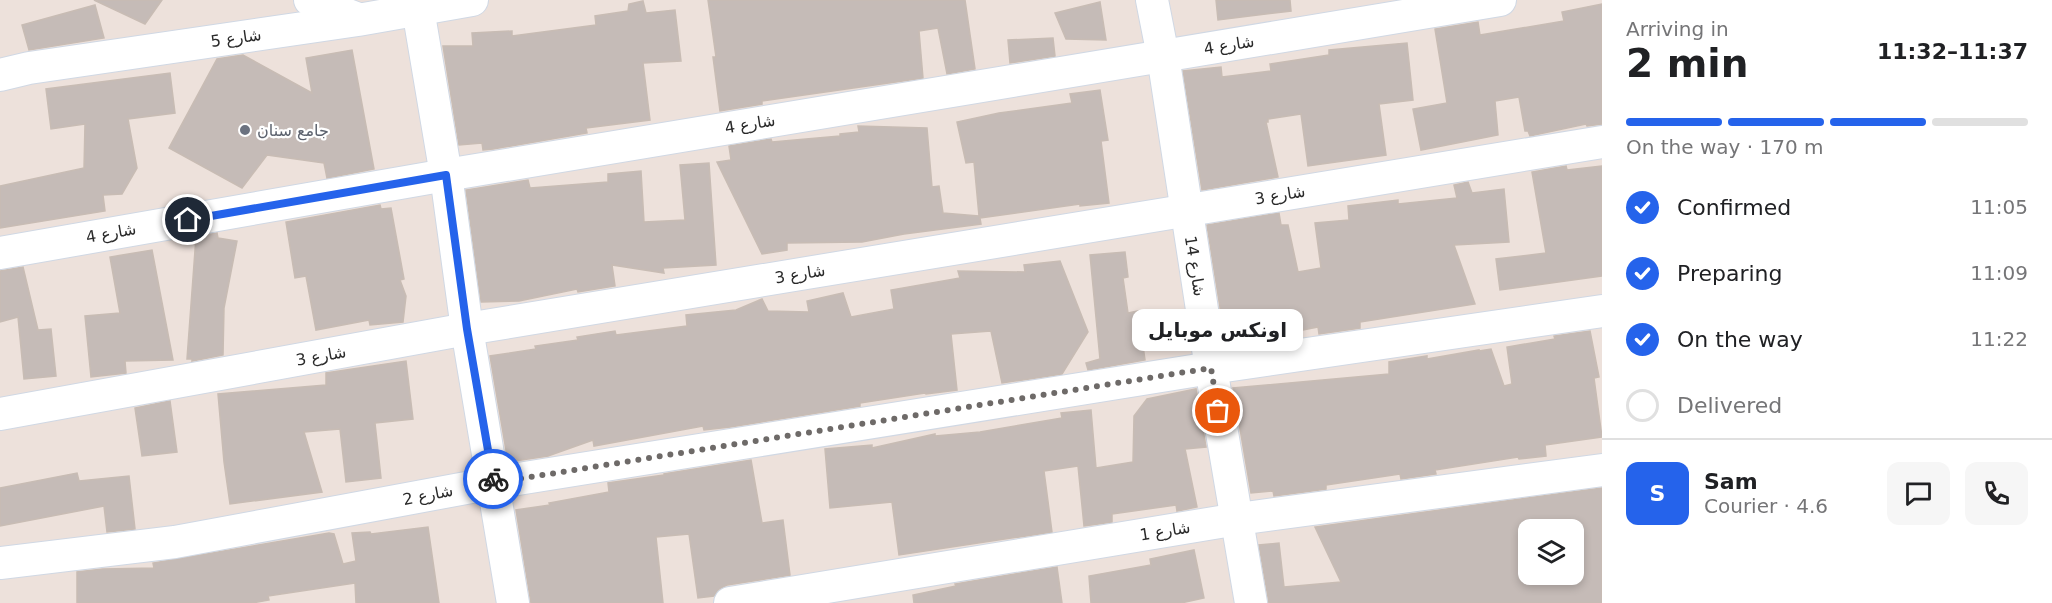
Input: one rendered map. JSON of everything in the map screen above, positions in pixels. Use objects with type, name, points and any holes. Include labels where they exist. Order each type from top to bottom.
[{"type":"street","points":[[310,0],[358,20]]},
{"type":"street","name":"شارع 5","points":[[14,72],[358,20],[420,4],[472,0]]},
{"type":"street","name":"شارع 14","points":[[1152,0],[1251,603]]},
{"type":"street","name":"شارع 4","points":[[0,253],[446,175],[1500,0]]},
{"type":"street","points":[[420,4],[467,329],[513,603]]},
{"type":"street","points":[[0,55],[14,72]]},
{"type":"street","name":"شارع 3","points":[[0,414],[467,329],[1602,142]]},
{"type":"street","name":"شارع 2","points":[[0,563],[175,542],[493,483],[1211,368],[1602,311]]},
{"type":"street","name":"شارع 1","points":[[730,603],[1238,519],[1602,470]]},
{"type":"building","points":[[94,0],[162,0],[145,24]]},
{"type":"building","points":[[708,0],[965,0],[975,69],[947,74],[938,28],[919,31],[923,78],[762,101],[762,104],[720,111],[713,57],[716,57]]},
{"type":"building","points":[[1216,0],[1290,0],[1291,11],[1218,20]]},
{"type":"building","points":[[643,1],[646,13],[675,10],[681,61],[643,63],[650,120],[586,128],[587,133],[493,149],[483,150],[482,143],[459,145],[443,46],[473,46],[472,33],[512,31],[512,36],[596,25],[595,16],[628,11],[629,4]]},
{"type":"building","points":[[1100,2],[1106,40],[1066,39],[1055,13]]},
{"type":"building","points":[[1602,4],[1602,124],[1587,126],[1586,124],[1530,136],[1528,131],[1525,131],[1519,97],[1495,101],[1498,135],[1421,150],[1413,109],[1447,103],[1435,29],[1478,22],[1480,35],[1564,21],[1562,12]]},
{"type":"building","points":[[95,5],[104,38],[29,50],[22,25]]},
{"type":"building","points":[[1053,38],[1055,56],[1010,63],[1008,40]]},
{"type":"building","points":[[1407,43],[1413,100],[1379,104],[1386,155],[1308,166],[1301,114],[1268,119],[1266,122],[1278,177],[1202,190],[1183,71],[1221,67],[1222,77],[1271,71],[1270,64],[1329,55],[1329,50]]},
{"type":"building","points":[[352,50],[374,169],[327,178],[324,163],[267,155],[242,188],[169,148],[217,59],[243,55],[312,93],[306,58]]},
{"type":"building","points":[[170,73],[175,113],[128,119],[137,168],[122,194],[103,195],[105,211],[0,228],[0,186],[84,168],[85,124],[51,129],[46,89]]},
{"type":"building","points":[[1100,90],[1108,140],[1101,141],[1109,203],[1080,206],[1080,204],[980,218],[981,224],[862,242],[787,243],[787,250],[762,254],[717,162],[731,160],[729,146],[771,139],[772,142],[840,136],[840,134],[859,132],[858,126],[927,128],[932,187],[939,186],[943,213],[979,216],[974,162],[966,163],[957,122],[999,113],[1072,103],[1070,94]]},
{"type":"building","points":[[709,163],[716,265],[663,268],[664,273],[612,265],[615,286],[578,292],[577,289],[519,301],[481,302],[466,190],[528,180],[530,188],[608,182],[608,174],[641,171],[644,222],[685,220],[680,165]]},
{"type":"building","points":[[1566,166],[1567,170],[1602,166],[1602,276],[1500,290],[1496,259],[1546,253],[1532,172]]},
{"type":"building","points":[[1468,182],[1472,193],[1504,189],[1509,242],[1454,245],[1475,304],[1360,322],[1360,328],[1319,334],[1318,327],[1226,345],[1207,225],[1279,213],[1281,225],[1288,225],[1298,272],[1321,268],[1315,223],[1349,220],[1348,206],[1398,200],[1398,204],[1457,198],[1454,185]]},
{"type":"building","points":[[380,205],[381,209],[391,208],[404,279],[400,280],[406,296],[403,322],[370,325],[369,320],[316,330],[306,276],[295,278],[286,222]]},
{"type":"building","points":[[217,233],[218,238],[237,241],[224,308],[223,355],[192,361],[192,359],[187,359],[196,237]]},
{"type":"building","points":[[152,250],[173,360],[125,361],[126,373],[91,377],[85,316],[120,313],[110,257]]},
{"type":"building","points":[[1125,252],[1128,277],[1123,278],[1128,313],[1138,311],[1145,360],[1088,370],[1086,363],[1100,359],[1090,255]]},
{"type":"building","points":[[1060,261],[1088,332],[1062,374],[1002,383],[991,331],[951,334],[957,390],[860,403],[860,406],[730,427],[704,430],[703,426],[594,446],[593,440],[548,456],[508,462],[490,356],[536,349],[535,346],[578,340],[577,337],[615,331],[616,335],[687,326],[686,315],[736,310],[762,299],[768,311],[809,312],[807,301],[843,293],[851,317],[894,309],[891,290],[960,278],[958,271],[1025,272],[1024,265]]},
{"type":"building","points":[[23,267],[38,330],[51,329],[56,376],[24,379],[18,317],[0,322],[0,271]]},
{"type":"building","points":[[1590,331],[1599,377],[1594,378],[1602,437],[1545,445],[1546,456],[1519,459],[1518,457],[1435,470],[1436,474],[1401,479],[1400,474],[1326,485],[1326,489],[1274,496],[1273,491],[1251,493],[1233,388],[1389,374],[1389,362],[1427,356],[1427,359],[1491,349],[1504,386],[1512,384],[1507,347],[1555,339],[1554,336]]},
{"type":"building","points":[[406,361],[413,419],[375,423],[381,478],[346,482],[340,429],[304,432],[322,492],[230,504],[218,394],[326,385],[326,373]]},
{"type":"building","points":[[1196,389],[1206,447],[1185,449],[1197,507],[1177,511],[1176,505],[1112,514],[1112,522],[1084,526],[1078,466],[1044,471],[1052,532],[899,555],[892,502],[830,508],[825,449],[872,445],[872,448],[935,434],[935,436],[980,432],[1062,418],[1061,413],[1091,410],[1096,468],[1133,462],[1134,416],[1147,399]]},
{"type":"building","points":[[170,401],[177,452],[142,456],[135,408]]},
{"type":"building","points":[[751,460],[762,523],[783,520],[790,575],[727,585],[719,589],[714,596],[698,598],[689,534],[656,537],[663,603],[531,603],[516,510],[609,492],[608,483]]},
{"type":"building","points":[[77,473],[79,481],[129,476],[135,529],[107,532],[104,506],[0,526],[0,488]]},
{"type":"building","points":[[1602,488],[1602,603],[1269,603],[1259,545],[1279,543],[1284,587],[1341,582],[1315,527]]},
{"type":"building","points":[[428,527],[439,603],[356,603],[355,583],[268,596],[269,600],[252,603],[77,603],[77,572],[154,568],[153,563],[329,533],[334,534],[343,564],[356,561],[352,533],[370,532],[371,534]]},
{"type":"building","points":[[1194,550],[1204,598],[1181,603],[1091,603],[1089,576],[1151,565],[1150,559]]},
{"type":"building","points":[[1057,567],[1062,603],[914,603],[913,595],[956,586],[955,584]]},
{"type":"way so far","points":[[493,479],[493,483],[1211,368],[1218,411]]},
{"type":"place","name":"جامع سنان","points":[[245,130]]},
{"type":"place","name":"اونكس موبايل","points":[[1218,411]]},
{"type":"route","points":[[188,220],[446,175],[467,329],[493,479]]}]
